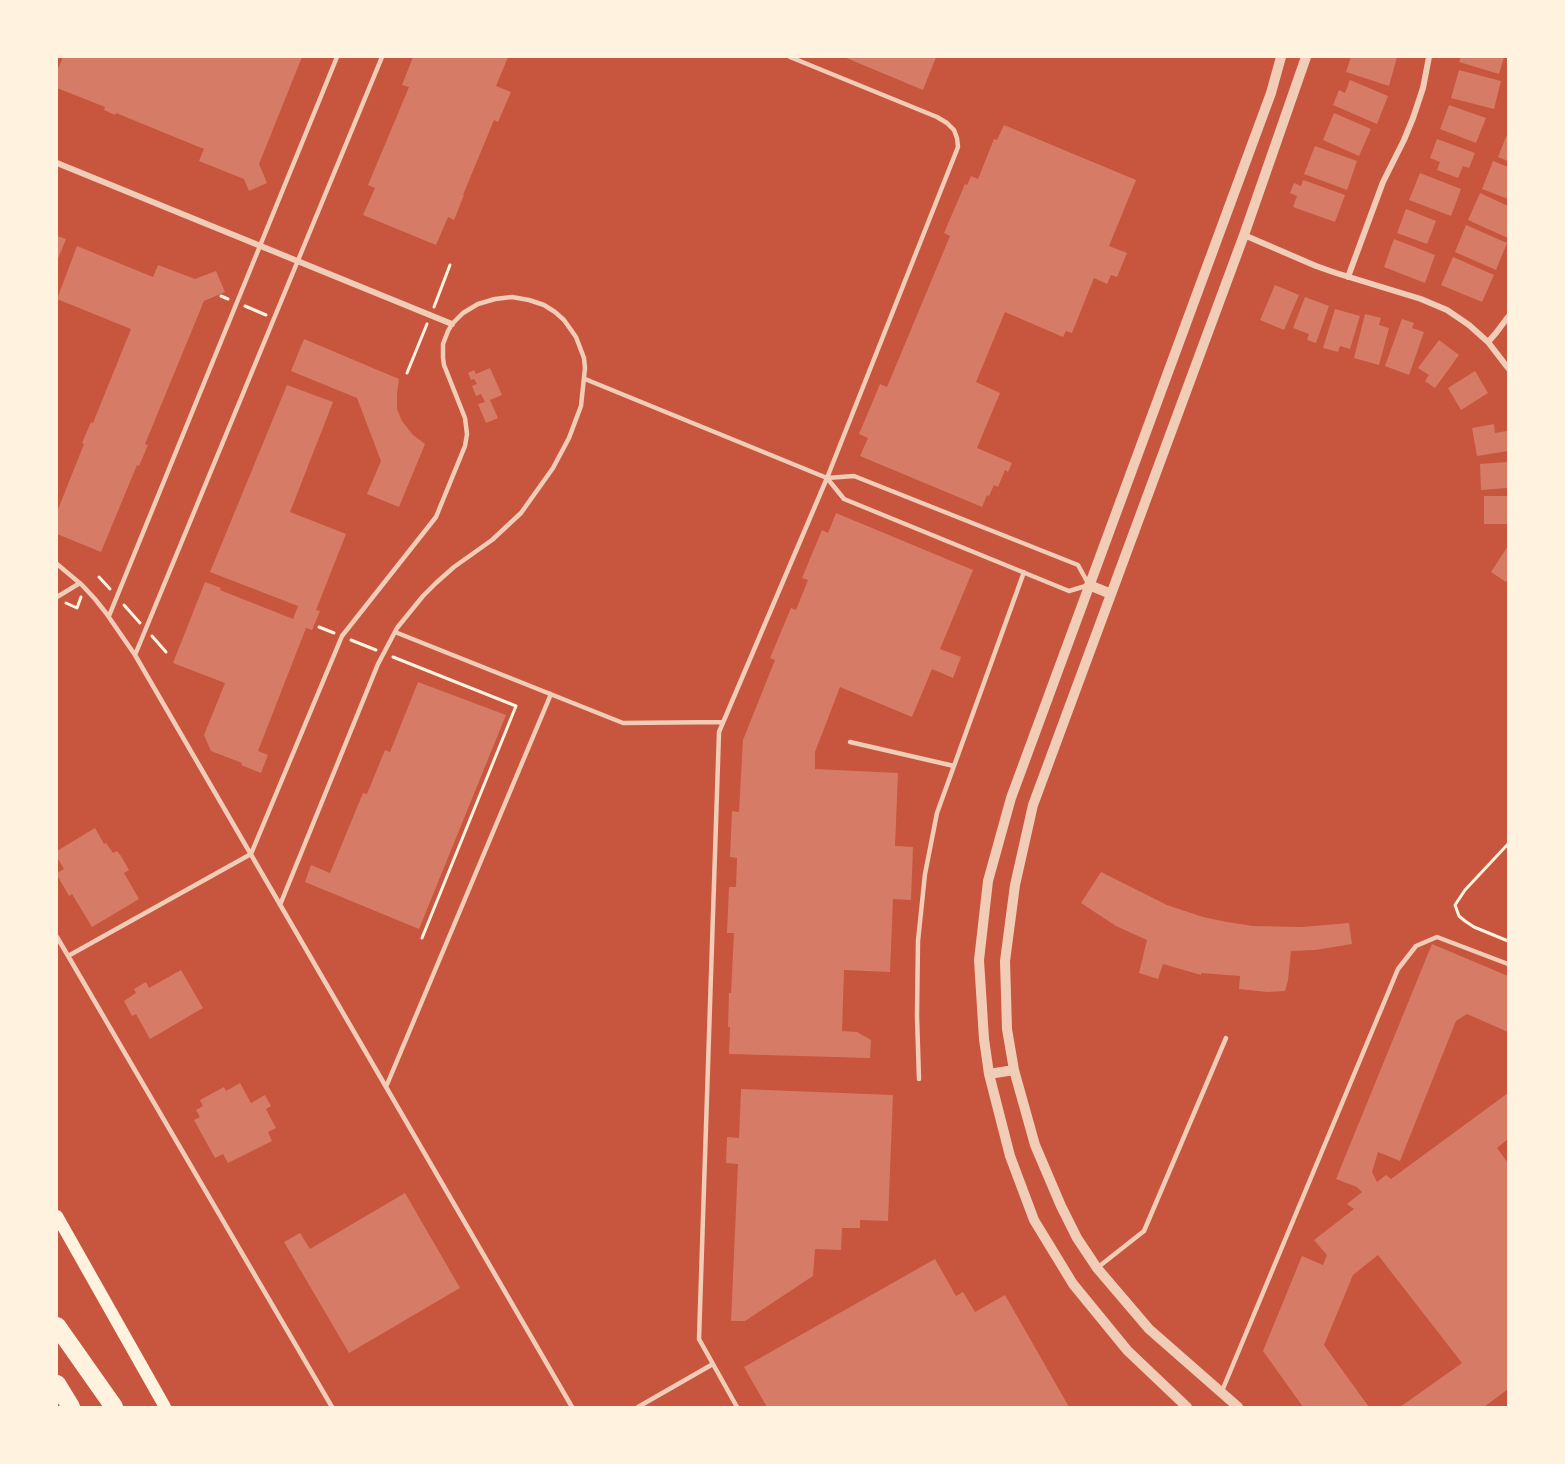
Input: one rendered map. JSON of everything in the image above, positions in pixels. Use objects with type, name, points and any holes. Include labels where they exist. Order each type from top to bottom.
[{"type":"highway","points":[[57,1326],[114,1407]]},
{"type":"highway","points":[[57,1384],[70,1407]]},
{"type":"main road","points":[[57,1216],[165,1407]]},
{"type":"street","points":[[1187,1407],[1127,1350],[1073,1284],[1034,1220],[1010,1156],[989,1074],[984,1039],[979,960],[988,881],[1011,798],[1271,93],[1281,57]]},
{"type":"street","points":[[1238,1407],[1149,1329],[1097,1268],[1072,1227],[1035,1145],[1014,1070],[1007,1029],[1005,961],[1015,885],[1033,805],[1244,235],[1306,57]]},
{"type":"street","points":[[1348,277],[1383,182],[1413,118],[1423,88],[1429,57]]},
{"type":"street","points":[[57,163],[452,324]]},
{"type":"street","points":[[1244,235],[1316,266],[1435,304],[1458,317],[1488,342],[1508,368]]},
{"type":"street","points":[[1488,342],[1508,317]]},
{"type":"street","points":[[1089,585],[1111,594]]},
{"type":"street","points":[[989,1074],[1014,1070]]},
{"type":"lane","points":[[109,616],[337,57]]},
{"type":"lane","points":[[135,656],[382,57]]},
{"type":"lane","points":[[737,1407],[699,1339],[719,732],[827,478],[958,147],[954,130],[937,117],[790,57]]},
{"type":"lane","points":[[68,957],[251,854],[342,636],[436,517],[465,446],[467,434],[465,418],[444,365],[445,337],[452,324],[463,313],[478,304],[512,297],[544,305],[563,320],[576,337],[584,358],[585,379],[581,406],[569,438],[553,468],[521,513],[492,540],[436,583],[395,632],[383,653],[280,905]]},
{"type":"lane","points":[[585,379],[827,478],[854,476],[1078,565],[1089,585],[1069,591],[844,499],[827,478]]},
{"type":"lane","points":[[57,564],[80,583],[109,616],[135,656],[572,1407]]},
{"type":"lane","points":[[919,1078],[916,978],[921,904],[937,813],[1024,572]]},
{"type":"lane","points":[[57,597],[80,583]]},
{"type":"lane","points":[[395,632],[623,723],[723,722]]},
{"type":"lane","points":[[386,1087],[551,694]]},
{"type":"lane","points":[[850,742],[954,766]]},
{"type":"lane","points":[[57,937],[332,1407]]},
{"type":"lane","points":[[1221,1392],[1398,969],[1416,946],[1437,937],[1508,964]]},
{"type":"lane","points":[[1097,1268],[1144,1231],[1226,1038]]},
{"type":"lane","points":[[638,1407],[713,1364]]},
{"type":"path","points":[[221,296],[274,318]]},
{"type":"path","points":[[99,577],[166,652]]},
{"type":"path","points":[[319,627],[516,706],[422,938]]},
{"type":"path","points":[[1508,844],[1465,890],[1455,905],[1459,916],[1465,921],[1508,941]]},
{"type":"building","points":[[63,57],[302,57],[259,164],[267,183],[249,191],[244,179],[199,161],[204,149],[116,113],[115,115],[104,110],[105,107],[57,88],[57,71]]},
{"type":"building","points":[[413,57],[508,57],[496,86],[511,92],[498,122],[494,120],[454,220],[448,217],[436,245],[363,215],[375,188],[368,185],[409,87],[402,85]]},
{"type":"building","points":[[844,57],[936,57],[923,90]]},
{"type":"building","points":[[1351,57],[1397,57],[1389,86],[1346,72]]},
{"type":"building","points":[[1461,57],[1504,57],[1499,74],[1459,62]]},
{"type":"building","points":[[1459,70],[1501,81],[1494,109],[1451,98]]},
{"type":"building","points":[[1350,80],[1388,96],[1377,124],[1333,105],[1339,90],[1345,93]]},
{"type":"building","points":[[1449,105],[1486,118],[1476,143],[1440,129]]},
{"type":"building","points":[[1334,113],[1371,129],[1359,156],[1323,140]]},
{"type":"building","points":[[1004,125],[1136,180],[1109,246],[1127,253],[1117,277],[1111,275],[1107,284],[1094,278],[1072,333],[1066,331],[1063,337],[1005,312],[976,382],[1000,393],[977,448],[1012,463],[1008,472],[1005,470],[998,487],[994,485],[989,496],[987,495],[982,507],[860,456],[868,438],[859,434],[880,384],[887,387],[950,236],[944,233],[965,184],[967,185],[971,176],[978,179],[994,139],[997,140]]},
{"type":"building","points":[[1508,132],[1508,161],[1498,157]]},
{"type":"building","points":[[1437,139],[1475,153],[1469,168],[1463,166],[1458,178],[1437,170],[1440,162],[1430,158]]},
{"type":"building","points":[[1315,146],[1357,161],[1347,190],[1304,174]]},
{"type":"building","points":[[1493,161],[1508,167],[1508,199],[1482,189]]},
{"type":"building","points":[[1420,173],[1461,189],[1451,216],[1409,200]]},
{"type":"building","points":[[1303,180],[1345,195],[1335,222],[1293,207],[1297,196],[1290,193],[1294,183],[1301,186]]},
{"type":"building","points":[[1480,193],[1508,206],[1508,238],[1468,220]]},
{"type":"building","points":[[1406,209],[1436,221],[1427,244],[1397,233]]},
{"type":"building","points":[[1466,225],[1507,243],[1496,270],[1455,252]]},
{"type":"building","points":[[57,236],[66,239],[57,261]]},
{"type":"building","points":[[1394,239],[1435,255],[1425,283],[1384,267]]},
{"type":"building","points":[[77,246],[153,277],[158,265],[195,279],[216,271],[225,292],[204,301],[145,444],[148,445],[139,466],[137,465],[101,552],[57,534],[57,512],[84,444],[82,443],[91,422],[93,423],[131,329],[57,299]]},
{"type":"building","points":[[1453,257],[1494,275],[1482,302],[1441,285]]},
{"type":"building","points":[[1275,285],[1299,295],[1284,330],[1260,320]]},
{"type":"building","points":[[1305,297],[1329,306],[1316,343],[1307,340],[1309,334],[1293,328]]},
{"type":"building","points":[[1335,309],[1360,316],[1350,349],[1340,346],[1338,352],[1323,348]]},
{"type":"building","points":[[1365,314],[1381,318],[1379,325],[1389,328],[1379,365],[1354,358]]},
{"type":"building","points":[[1402,319],[1414,323],[1412,328],[1424,332],[1409,375],[1385,366]]},
{"type":"building","points":[[304,339],[399,379],[397,409],[402,421],[413,435],[425,444],[399,507],[367,494],[381,461],[357,398],[291,371]]},
{"type":"building","points":[[1439,340],[1459,355],[1435,388],[1425,381],[1429,375],[1418,368]]},
{"type":"building","points":[[490,368],[502,395],[490,400],[498,418],[486,423],[478,404],[485,402],[481,394],[476,396],[472,386],[477,384],[474,379],[471,380],[468,373],[474,370],[476,374]]},
{"type":"building","points":[[1475,371],[1488,393],[1461,410],[1448,388]]},
{"type":"building","points":[[287,385],[333,402],[290,512],[346,534],[316,610],[320,611],[312,630],[306,628],[258,751],[268,755],[261,773],[211,751],[204,735],[225,683],[173,663],[205,582],[293,619],[298,606],[210,572]]},
{"type":"building","points":[[1494,424],[1495,433],[1507,431],[1508,451],[1477,456],[1472,428]]},
{"type":"building","points":[[1508,462],[1508,488],[1481,490],[1480,464]]},
{"type":"building","points":[[1484,496],[1508,496],[1508,524],[1484,524]]},
{"type":"building","points":[[836,513],[973,570],[940,649],[961,657],[953,678],[932,669],[912,717],[840,687],[815,752],[815,769],[898,773],[895,846],[913,847],[911,900],[893,899],[890,972],[844,970],[842,1031],[857,1032],[871,1040],[870,1058],[729,1054],[729,993],[731,993],[734,933],[727,933],[729,887],[736,887],[737,858],[730,857],[732,811],[739,812],[743,740],[775,660],[770,658],[791,608],[796,610],[808,580],[802,578],[822,530],[828,533]]},
{"type":"building","points":[[1508,546],[1508,579],[1506,582],[1491,572]]},
{"type":"building","points":[[418,682],[506,715],[419,929],[305,882],[311,865],[330,873],[363,793],[367,794],[385,750],[390,752]]},
{"type":"building","points":[[95,828],[104,844],[106,843],[113,853],[117,851],[121,856],[129,870],[124,873],[139,899],[92,927],[72,894],[69,896],[57,875],[64,869],[57,857],[57,851]]},
{"type":"building","points":[[1101,872],[1167,905],[1227,922],[1253,926],[1302,927],[1349,923],[1352,944],[1291,951],[1285,991],[1239,989],[1240,976],[1201,973],[1201,975],[1163,964],[1158,979],[1139,973],[1147,940],[1116,926],[1081,903]]},
{"type":"building","points":[[1432,944],[1508,976],[1508,1032],[1467,1014],[1456,1021],[1400,1161],[1378,1152],[1372,1172],[1377,1182],[1386,1175],[1391,1179],[1508,1093],[1508,1139],[1497,1148],[1508,1163],[1508,1389],[1484,1407],[1400,1407],[1462,1363],[1378,1255],[1353,1275],[1324,1345],[1369,1407],[1303,1407],[1263,1351],[1302,1256],[1323,1265],[1327,1255],[1314,1240],[1354,1209],[1347,1204],[1362,1192],[1357,1187],[1336,1179]]},
{"type":"building","points":[[181,970],[203,1008],[150,1039],[136,1014],[132,1016],[124,1001],[136,993],[134,989],[146,982],[149,988]]},
{"type":"building","points":[[240,1083],[251,1103],[265,1095],[271,1106],[266,1109],[276,1128],[268,1132],[272,1141],[228,1163],[223,1154],[215,1158],[194,1120],[200,1117],[196,1110],[203,1106],[200,1100],[224,1087],[226,1091]]},
{"type":"building","points":[[741,1089],[893,1095],[888,1221],[860,1220],[860,1228],[842,1228],[841,1250],[815,1249],[813,1276],[745,1321],[731,1321],[738,1164],[726,1163],[727,1137],[739,1138]]},
{"type":"building","points":[[405,1193],[460,1288],[349,1353],[284,1242],[300,1233],[310,1249]]},
{"type":"building","points":[[935,1259],[956,1296],[963,1292],[975,1312],[1005,1295],[1069,1407],[767,1407],[744,1367]]}]
